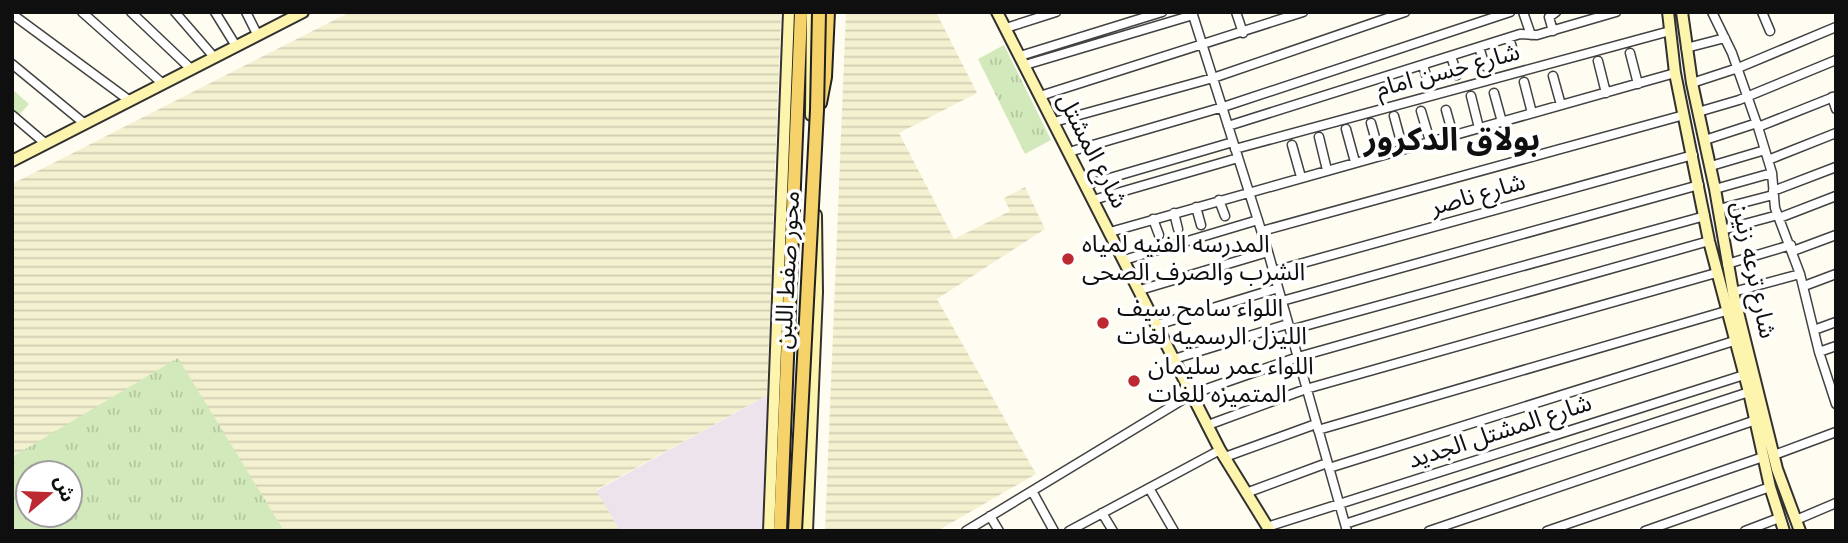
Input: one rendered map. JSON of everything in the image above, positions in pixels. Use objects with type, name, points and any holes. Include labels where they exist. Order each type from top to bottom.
[{"type":"main road","name":"محور صفط اللبن","points":[[780,531],[801,12]]},
{"type":"main road","name":"محور صفط اللبن","points":[[795,531],[817,110],[819,12]]},
{"type":"main road","points":[[817,110],[825,78],[828,12]]},
{"type":"street","points":[[82,12],[163,84]]},
{"type":"street","points":[[131,12],[191,69]]},
{"type":"street","points":[[175,12],[214,57]]},
{"type":"street","points":[[215,12],[236,46]]},
{"type":"street","points":[[246,12],[257,34]]},
{"type":"street","points":[[12,161],[236,46],[288,16],[303,12]]},
{"type":"street","points":[[769,531],[789,12]]},
{"type":"street","points":[[807,531],[817,292],[817,222],[811,118],[813,12]]},
{"type":"street","name":"شارع المشتل","points":[[998,12],[1174,359],[1189,396],[1268,529]]},
{"type":"street","points":[[1006,28],[1056,12]]},
{"type":"street","points":[[1022,61],[1162,12]]},
{"type":"street","points":[[1236,12],[1243,33]]},
{"type":"street","points":[[1267,12],[1271,23]]},
{"type":"street","points":[[1054,122],[1213,78],[1405,12]]},
{"type":"street","points":[[1069,152],[1223,107],[1510,12]]},
{"type":"street","points":[[1523,12],[1531,35]]},
{"type":"street","points":[[1553,31],[1549,17],[1556,12]]},
{"type":"street","points":[[1228,126],[1509,38],[1553,31],[1616,12]]},
{"type":"street","name":"شارع ترعه زنين","points":[[1668,12],[1675,73],[1716,273],[1756,420],[1768,456],[1798,525]]},
{"type":"street","name":"شارع ترعه زنين","points":[[1682,12],[1692,83],[1711,166],[1727,264],[1768,456],[1770,488],[1784,531]]},
{"type":"street","points":[[1712,12],[1748,96],[1772,173],[1778,216],[1804,286],[1819,352],[1833,384],[1836,404]]},
{"type":"street","points":[[1762,12],[1770,32]]},
{"type":"street","points":[[12,13],[131,101]]},
{"type":"street","points":[[1022,61],[1192,13],[1274,271],[1346,527],[1749,392]]},
{"type":"street","points":[[1040,96],[1301,13]]},
{"type":"street","points":[[1692,83],[1738,68],[1836,27]]},
{"type":"street","name":"شارع حسن امام","points":[[1236,150],[1670,31]]},
{"type":"street","points":[[1509,38],[1515,57]]},
{"type":"street","points":[[1686,48],[1725,38]]},
{"type":"street","points":[[1479,47],[1485,66]]},
{"type":"street","points":[[1630,53],[1638,84]]},
{"type":"street","points":[[1451,56],[1457,75]]},
{"type":"street","points":[[1698,112],[1748,96],[1836,60]]},
{"type":"street","points":[[1598,61],[1606,93]]},
{"type":"street","points":[[12,64],[85,124]]},
{"type":"street","points":[[1423,65],[1428,82]]},
{"type":"street","points":[[1110,232],[1675,73]]},
{"type":"street","points":[[1553,76],[1561,105]]},
{"type":"street","points":[[1524,82],[1532,113]]},
{"type":"street","points":[[1494,93],[1502,122]]},
{"type":"street","points":[[1471,96],[1479,128]]},
{"type":"street","points":[[1705,140],[1757,125],[1834,97],[1836,109]]},
{"type":"street","points":[[1446,110],[1453,135]]},
{"type":"street","points":[[1421,111],[1430,141]]},
{"type":"street","points":[[12,114],[46,144]]},
{"type":"street","points":[[1262,231],[1684,115]]},
{"type":"street","points":[[1394,116],[1403,149]]},
{"type":"street","points":[[1371,123],[1380,155]]},
{"type":"street","points":[[1346,129],[1355,162]]},
{"type":"street","points":[[1768,160],[1836,133]]},
{"type":"street","points":[[1319,137],[1327,170]]},
{"type":"street","points":[[1292,145],[1301,177]]},
{"type":"street","points":[[1086,185],[1236,150]]},
{"type":"street","points":[[1093,200],[1236,150]]},
{"type":"street","points":[[1711,166],[1765,150]]},
{"type":"street","name":"شارع ناصر","points":[[1274,271],[1693,155]]},
{"type":"street","points":[[1719,209],[1773,193],[1836,167]]},
{"type":"street","points":[[1715,189],[1772,173]]},
{"type":"street","points":[[1282,300],[1699,185]]},
{"type":"street","points":[[1722,230],[1778,216],[1836,196]]},
{"type":"street","points":[[1219,200],[1225,216]]},
{"type":"street","points":[[1196,207],[1201,225]]},
{"type":"street","points":[[1174,213],[1178,229]]},
{"type":"street","points":[[1174,359],[1705,216]]},
{"type":"street","points":[[1153,219],[1158,235]]},
{"type":"street","points":[[1124,260],[1258,220]]},
{"type":"street","points":[[1727,264],[1836,235]]},
{"type":"street","points":[[966,531],[1189,396],[1298,357],[1709,242]]},
{"type":"street","points":[[1139,290],[1268,252]]},
{"type":"street","points":[[1208,425],[1306,389],[1716,273]]},
{"type":"street","points":[[1733,292],[1800,274]]},
{"type":"street","points":[[1804,286],[1836,274]]},
{"type":"street","points":[[1157,325],[1279,288]]},
{"type":"street","points":[[1069,531],[1149,488],[1222,454],[1726,311]]},
{"type":"street","points":[[1814,330],[1836,322]]},
{"type":"street","points":[[1246,493],[1328,465],[1734,341]]},
{"type":"street","points":[[1819,352],[1836,346]]},
{"type":"street","name":"شارع المشتل الجديد","points":[[1268,529],[1339,503],[1744,375]]},
{"type":"street","points":[[1429,531],[1756,420]]},
{"type":"street","points":[[1547,531],[1836,432]]},
{"type":"street","points":[[1149,488],[1174,531]]},
{"type":"street","points":[[1645,531],[1770,488]]},
{"type":"street","points":[[1032,491],[1055,531]]},
{"type":"street","points":[[1798,525],[1836,503]]},
{"type":"street","points":[[1102,513],[1113,531]]},
{"type":"street","points":[[990,516],[999,531]]},
{"type":"street","points":[[1745,531],[1779,519]]},
{"type":"shaded area","points":[[350,12],[781,12],[767,395],[596,490],[620,531],[12,531],[12,184]]},
{"type":"shaded area","points":[[846,12],[936,12],[977,93],[899,133],[954,239],[1010,211],[1004,198],[1025,187],[1045,229],[937,299],[1036,474],[937,531],[825,531]]},
{"type":"shaded area","points":[[767,395],[762,531],[620,531],[596,491]]},
{"type":"green space","points":[[1004,45],[1051,140],[1025,154],[978,59]]},
{"type":"green space","points":[[12,89],[29,104],[19,115],[12,110]]},
{"type":"green space","points":[[178,358],[284,531],[12,531],[12,457]]},
{"type":"place","name":"المدرسه الفنيه لمياه الشرب والصرف الصحى","points":[[1068,259]]},
{"type":"place","name":"اللواء سامح سيف الليزل الرسميه لغات","points":[[1103,323]]},
{"type":"place","name":"اللواء عمر سليمان المتميزه للغات","points":[[1134,381]]},
{"type":"district","name":"بولاق الدكرور","points":[[1452,140]]}]
